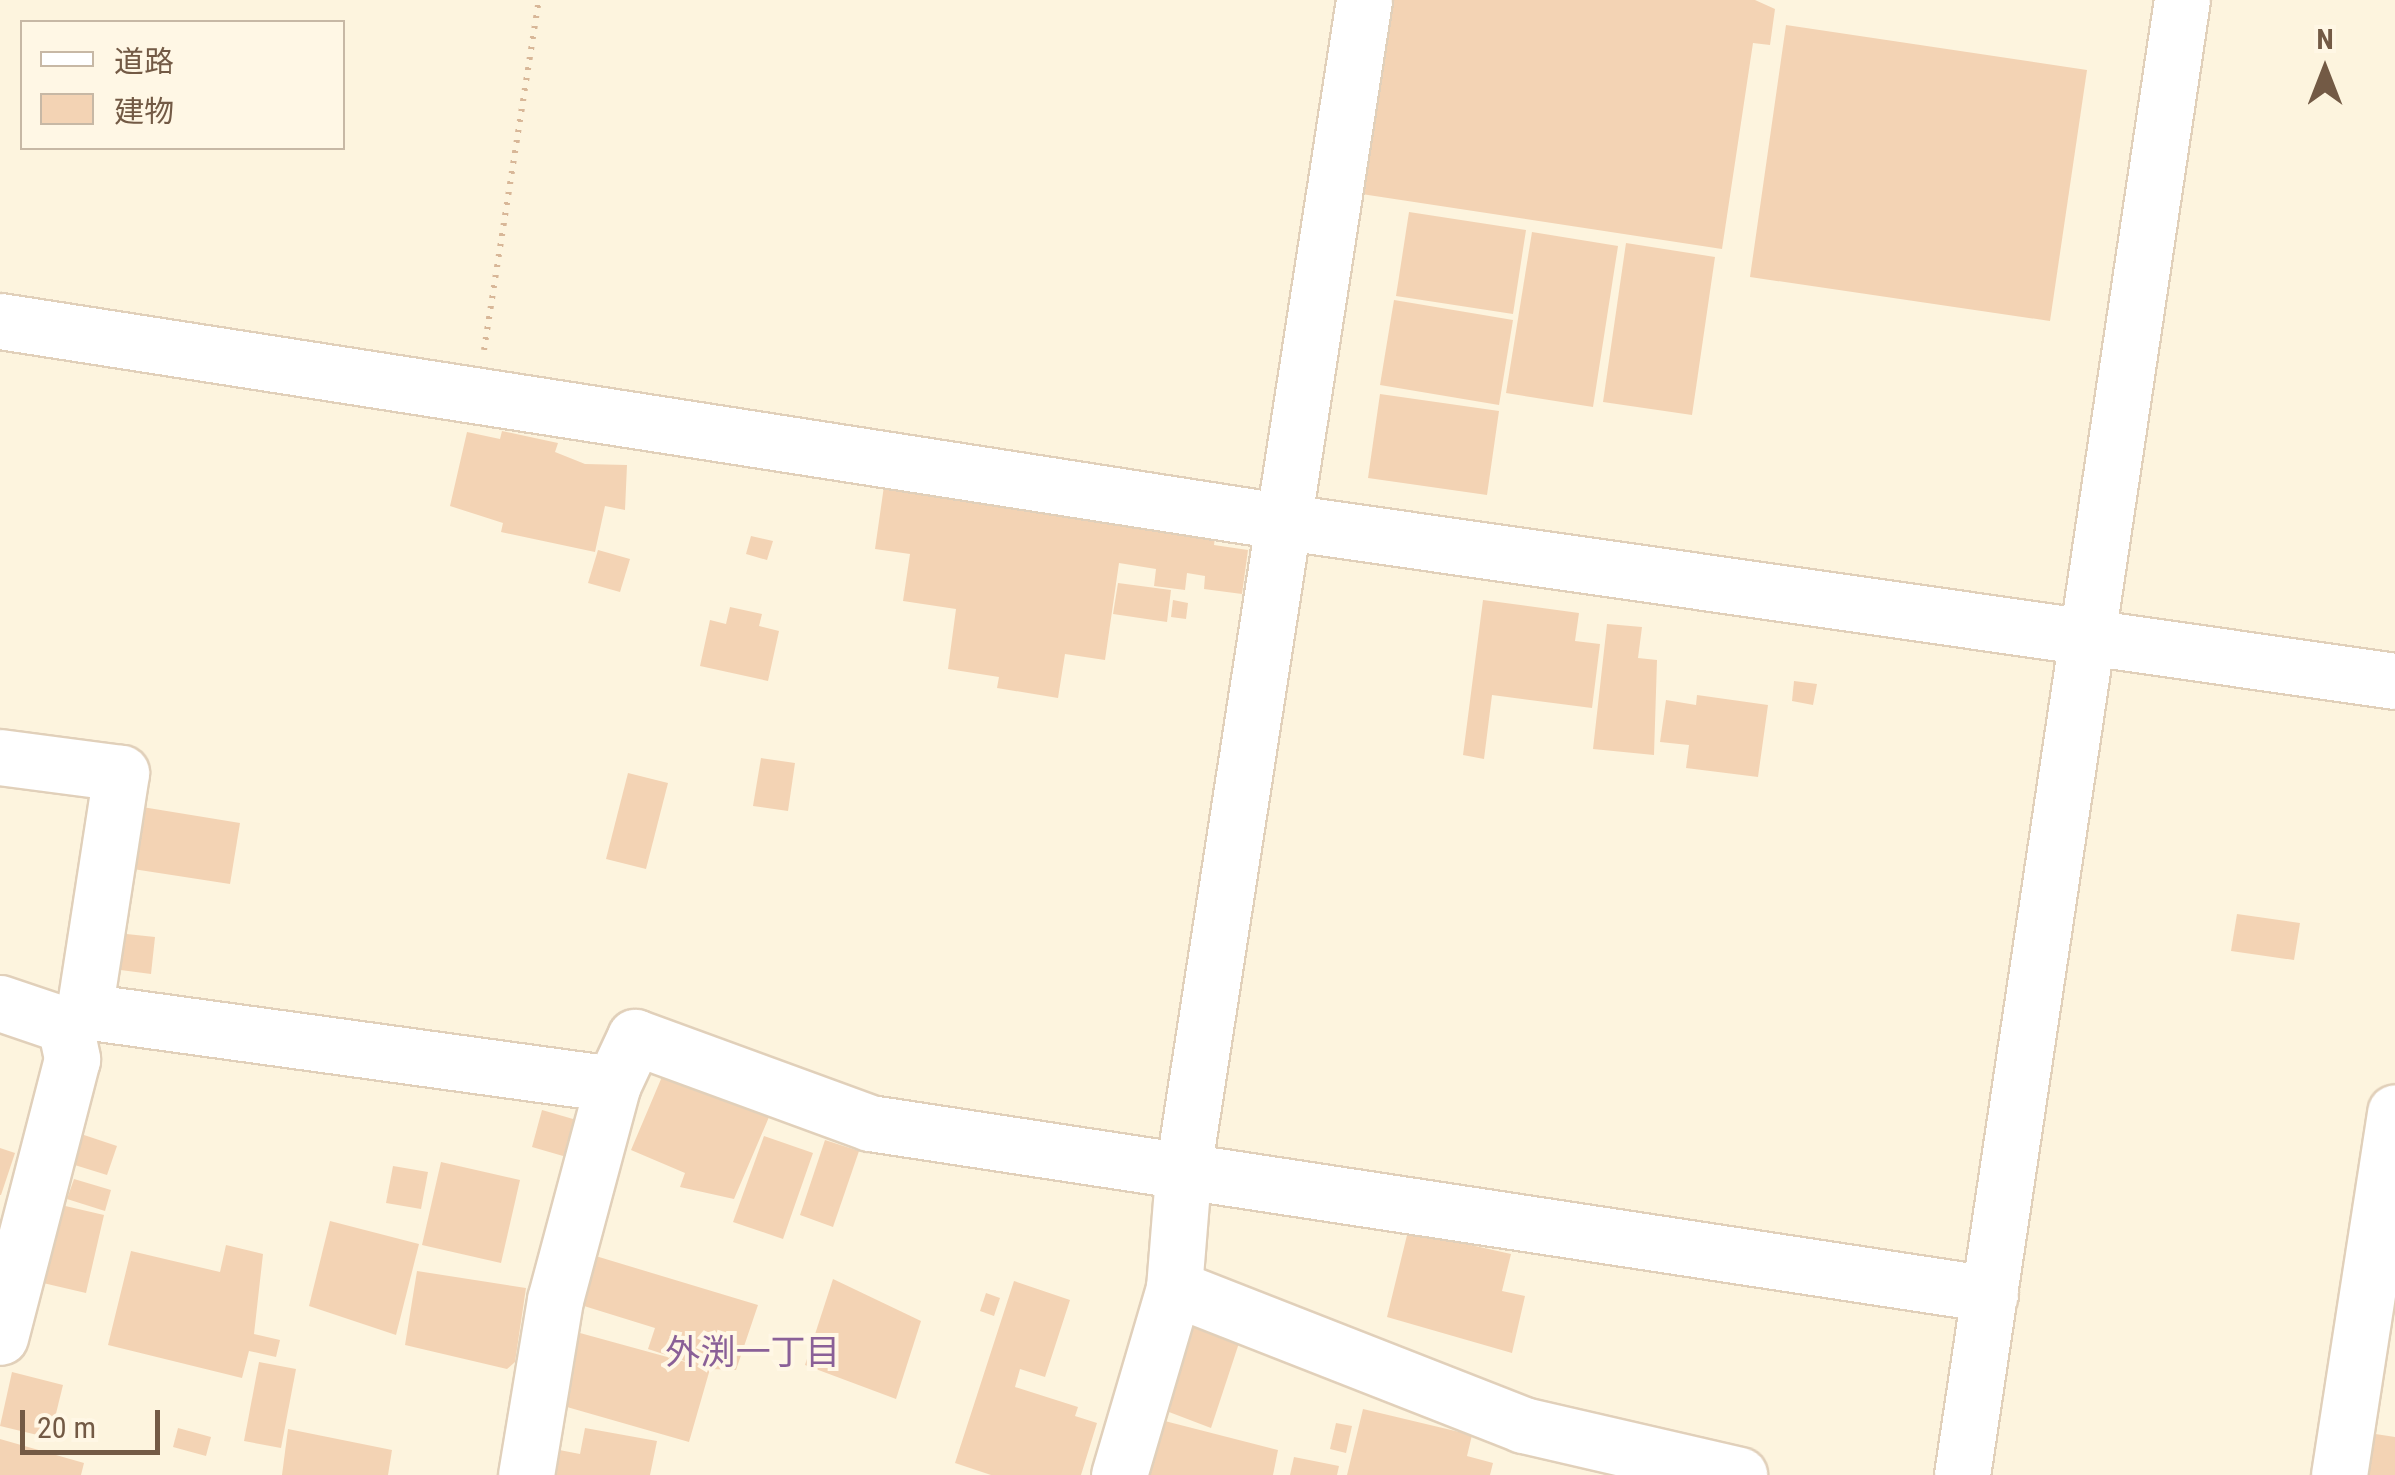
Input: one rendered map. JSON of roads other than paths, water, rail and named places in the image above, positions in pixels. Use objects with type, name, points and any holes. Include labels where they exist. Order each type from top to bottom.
[{"type":"street","points":[[1119,1475],[1174,1288],[1184,1164],[1364,0]]},
{"type":"street","points":[[1962,1475],[2092,640],[2182,0]]},
{"type":"street","points":[[0,322],[1286,522],[2395,681]]},
{"type":"street","points":[[0,756],[121,773],[74,1018],[72,1058],[4,1301]]},
{"type":"street","points":[[0,1003],[74,1018],[613,1084]]},
{"type":"street","points":[[526,1475],[555,1300],[613,1084],[636,1037],[870,1122],[1184,1164],[1990,1294]]},
{"type":"street","points":[[2339,1475],[2395,1112]]},
{"type":"street","points":[[1174,1288],[1523,1425],[1739,1475]]},
{"type":"district","name":"外渕一丁目","points":[[753,1353]]}]
